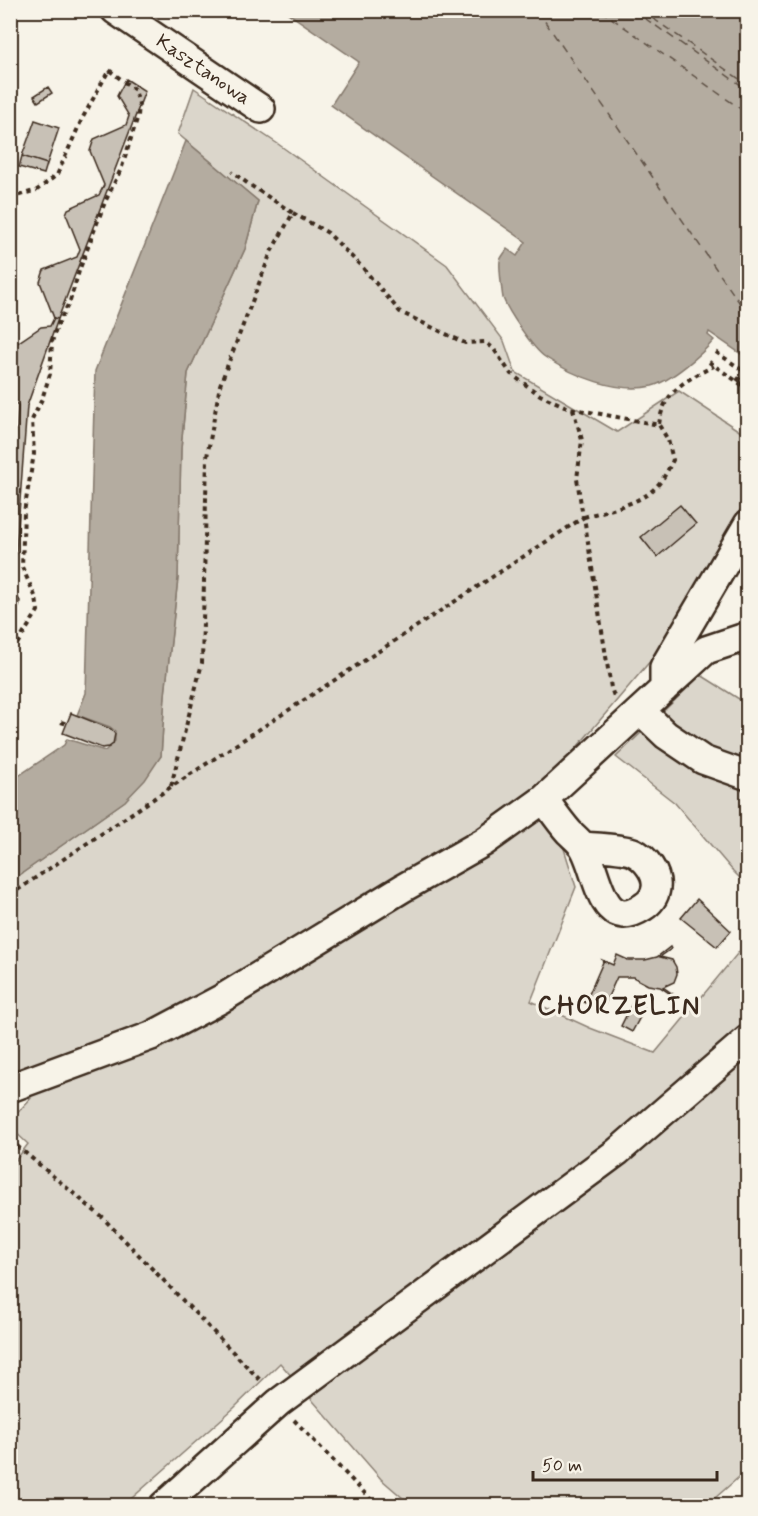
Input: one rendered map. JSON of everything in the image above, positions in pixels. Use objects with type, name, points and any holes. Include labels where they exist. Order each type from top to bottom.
[{"type":"lane","name":"Kasztanowa","points":[[115,10],[261,109]]},
{"type":"lane","points":[[664,689],[664,668],[744,537]]},
{"type":"lane","points":[[10,1088],[151,1036],[221,999],[403,888],[484,842],[544,799],[706,650],[747,636]]},
{"type":"lane","points":[[633,718],[666,735],[703,760],[747,776]]},
{"type":"lane","points":[[544,799],[568,831],[583,846]]},
{"type":"lane","points":[[163,1506],[279,1402],[617,1152],[747,1039]]},
{"type":"path","points":[[10,198],[37,190],[57,175],[81,119],[108,70],[135,90],[139,104],[138,116],[122,167],[105,202],[70,301],[57,326],[52,342],[50,374],[32,420],[34,454],[24,512],[22,567],[36,598],[38,611],[10,655]]},
{"type":"path","points":[[232,172],[293,213],[328,233],[363,268],[400,312],[465,343],[485,342],[493,348],[511,374],[540,395],[573,409],[659,426]]},
{"type":"path","points":[[171,787],[202,663],[207,457],[220,385],[271,252],[293,213]]},
{"type":"path","points":[[716,352],[746,372],[737,381]]},
{"type":"path","points":[[709,362],[747,389]]},
{"type":"path","points":[[10,895],[583,517],[636,500],[654,490],[673,460],[668,440],[659,426],[660,413],[673,390],[688,379],[714,366]]},
{"type":"path","points":[[573,409],[582,440],[577,479],[611,688],[633,718]]},
{"type":"path","points":[[61,722],[67,724]]},
{"type":"path","points":[[10,1140],[103,1218],[252,1370],[303,1431],[377,1506]]},
{"type":"shaded area","points":[[285,11],[747,11],[747,358],[709,332],[708,335],[714,340],[668,379],[652,386],[625,388],[582,377],[545,357],[521,329],[503,298],[501,260],[507,249],[517,256],[526,242],[331,105],[359,62]]},
{"type":"shaded area","points":[[194,88],[278,144],[447,265],[504,341],[515,372],[617,432],[679,391],[747,436],[747,497],[707,574],[652,659],[561,766],[526,795],[561,839],[576,887],[531,1001],[590,1028],[655,1053],[747,942],[747,1470],[707,1505],[411,1505],[381,1479],[280,1363],[234,1408],[124,1505],[11,1505],[10,1156],[16,1160],[28,1144],[11,1128],[10,1121],[31,1098],[19,1071],[11,1072],[11,881],[125,801],[161,756],[165,695],[178,578],[181,448],[188,373],[245,249],[258,201],[178,134]]},
{"type":"shaded area","points":[[186,141],[258,201],[245,249],[188,373],[181,448],[178,578],[165,695],[161,756],[145,780],[125,801],[11,881],[11,781],[64,745],[67,739],[105,751],[115,741],[115,731],[110,727],[77,715],[86,693],[95,371]]},
{"type":"shaded area","points":[[701,675],[747,704],[747,885],[675,803],[616,757]]},
{"type":"building","points":[[126,79],[145,91],[58,319],[54,318],[40,282],[44,270],[77,257],[80,249],[66,214],[68,209],[99,195],[104,185],[90,151],[94,139],[126,125],[129,116],[117,96]]},
{"type":"building","points":[[48,87],[52,93],[38,102],[34,96]]},
{"type":"building","points":[[35,120],[59,128],[47,164],[22,156]]},
{"type":"building","points":[[22,156],[47,164],[44,174],[19,167]]},
{"type":"building","points":[[54,318],[58,319],[27,406],[16,554],[10,554],[10,504],[13,502],[15,473],[10,470],[10,433],[17,428],[18,405],[10,399],[10,348],[41,327],[50,326]]},
{"type":"building","points":[[680,505],[696,524],[657,557],[641,537]]},
{"type":"building","points":[[10,586],[20,601],[19,607],[10,616]]},
{"type":"building","points":[[71,713],[111,729],[115,734],[113,744],[102,748],[63,733]]},
{"type":"building","points":[[697,899],[731,931],[717,947],[681,918]]},
{"type":"building","points":[[670,947],[671,949],[660,957],[672,960],[676,967],[677,974],[674,982],[663,987],[672,995],[660,987],[648,985],[633,977],[617,977],[602,1010],[583,1002],[586,1001],[602,960],[613,965],[617,955],[628,960],[645,960],[657,957]]},
{"type":"building","points":[[633,1002],[645,1008],[632,1032],[621,1026]]},
{"type":"ferry route","points":[[537,10],[748,315]]},
{"type":"ferry route","points":[[600,10],[748,114]]},
{"type":"ferry route","points":[[633,10],[748,90]]},
{"type":"ferry route","points":[[641,10],[748,85]]},
{"type":"district","name":"CHORZELIN","points":[[619,1007]]}]
